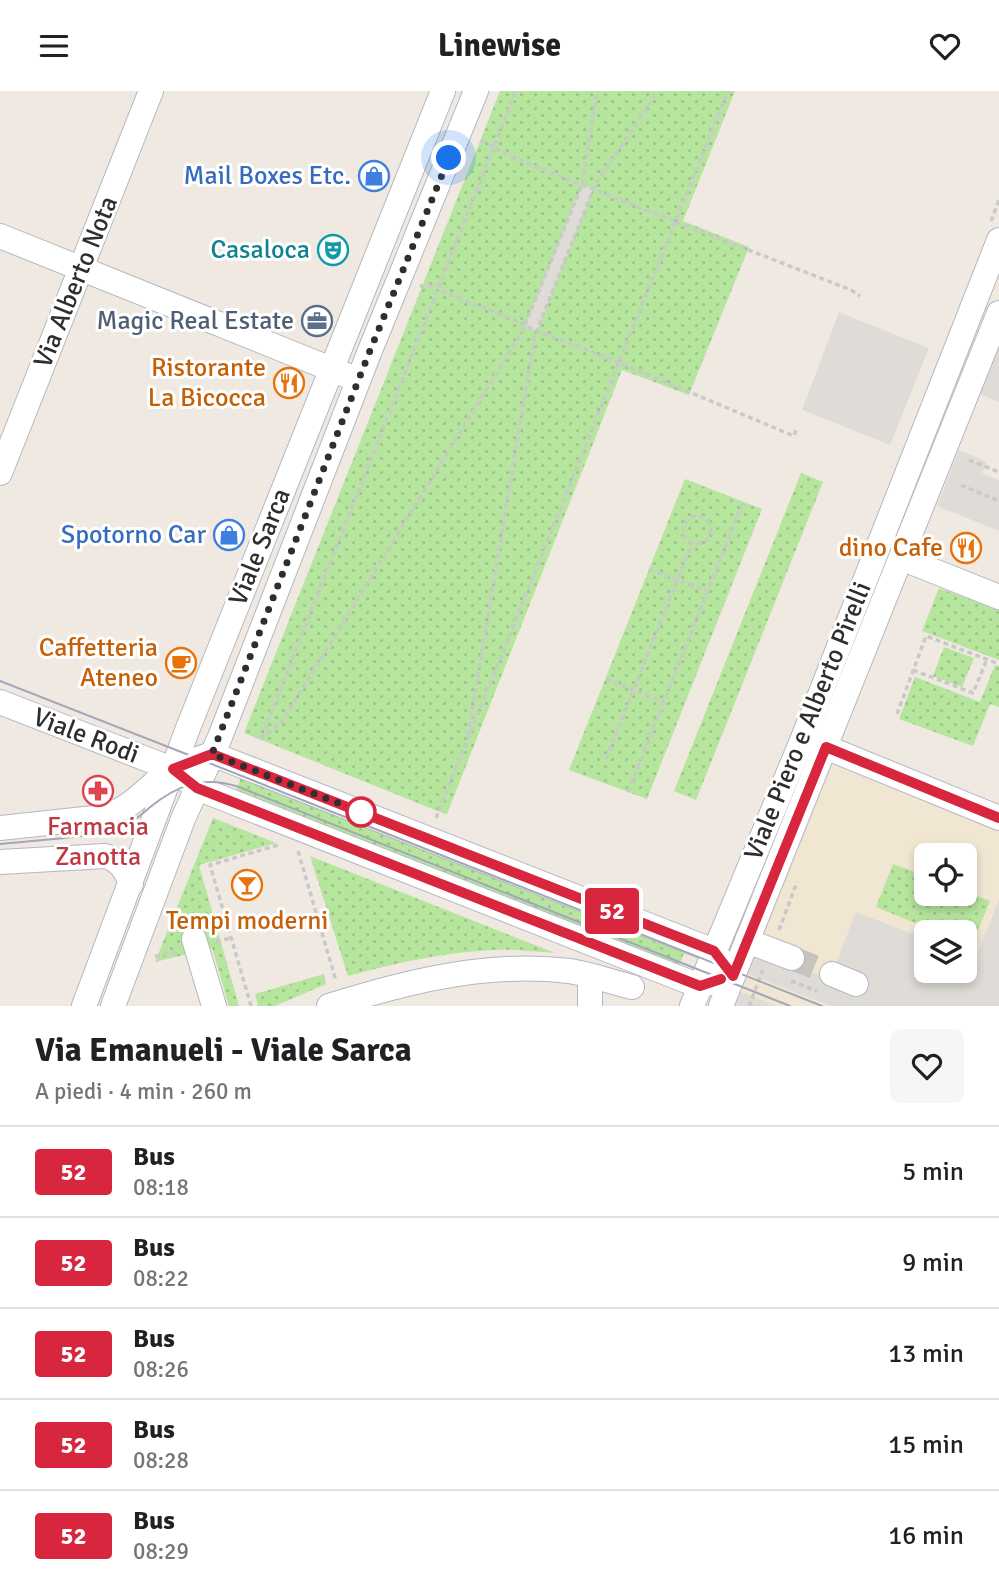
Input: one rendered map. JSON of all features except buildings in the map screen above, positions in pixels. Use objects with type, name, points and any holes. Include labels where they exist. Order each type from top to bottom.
[{"type":"street","name":"Via Alberto Nota","points":[[0,473],[151,91]]},
{"type":"street","name":"Viale Sarca","points":[[84,1006],[173,769],[330,369],[443,91]]},
{"type":"street","name":"Viale Sarca","points":[[113,1006],[183,819],[212,754],[476,91]]},
{"type":"street","points":[[0,236],[359,380]]},
{"type":"street","name":"Viale Piero e Alberto Pirelli","points":[[696,996],[803,738],[999,240]]},
{"type":"street","name":"Viale Piero e Alberto Pirelli","points":[[721,1006],[999,313]]},
{"type":"street","points":[[901,558],[999,597]]},
{"type":"street","name":"Viale Rodi","points":[[0,702],[173,769],[197,788],[696,996]]},
{"type":"street","points":[[803,738],[999,818]]},
{"type":"street","points":[[0,828],[103,817],[118,812],[173,769],[212,754],[714,951],[733,976],[696,996]]},
{"type":"street","points":[[0,862],[105,856],[120,864],[131,884]]},
{"type":"street","points":[[194,939],[214,1006]]},
{"type":"street","points":[[747,941],[787,968]]},
{"type":"street","points":[[336,1004],[413,983],[505,969],[571,972],[632,987]]},
{"type":"street","points":[[590,976],[590,1006]]},
{"type":"street","points":[[825,983],[856,984]]},
{"type":"path","points":[[516,91],[260,740],[282,722],[525,326],[582,185],[597,91]]},
{"type":"path","points":[[466,743],[537,331],[593,189],[658,91]]},
{"type":"path","points":[[435,820],[728,91]]},
{"type":"path","points":[[477,136],[481,141],[511,157],[851,290],[860,296]]},
{"type":"path","points":[[419,283],[423,286],[439,285]]},
{"type":"path","points":[[439,285],[446,293],[794,436],[796,430]]},
{"type":"path","points":[[970,460],[999,472]]},
{"type":"path","points":[[961,485],[999,501]]},
{"type":"path","points":[[628,792],[743,502]]},
{"type":"path","points":[[701,517],[710,525],[710,535],[704,542],[692,543],[685,537],[684,527],[691,518],[701,517]]},
{"type":"path","points":[[606,759],[692,543]]},
{"type":"path","points":[[649,569],[708,591]]},
{"type":"path","points":[[897,714],[926,636],[999,664]]},
{"type":"path","points":[[913,670],[973,693],[987,659]]},
{"type":"path","points":[[606,679],[664,702]]},
{"type":"path","points":[[295,840],[336,1004]]},
{"type":"path","points":[[251,1006],[210,865],[283,843]]},
{"type":"path","points":[[748,1006],[764,965]]},
{"type":"path","points":[[787,968],[825,983]]},
{"type":"shaded area","points":[[582,185],[593,189],[537,331],[525,326]]},
{"type":"shaded area","points":[[839,312],[929,348],[890,445],[802,410]]},
{"type":"shaded area","points":[[999,347],[999,402],[980,394]]},
{"type":"shaded area","points":[[959,450],[987,462],[982,473],[999,480],[999,531],[937,506]]},
{"type":"shaded area","points":[[841,768],[999,832],[999,1006],[731,1006],[825,773]]},
{"type":"shaded area","points":[[999,899],[999,1006],[831,1006],[745,973],[754,950],[830,979],[856,912],[914,934],[914,983],[977,983],[977,955]]},
{"type":"shaded area","points":[[738,991],[777,1006],[732,1006]]},
{"type":"green space","points":[[500,91],[735,91],[683,221],[749,247],[689,395],[622,370],[445,814],[244,733]]},
{"type":"green space","points":[[801,473],[823,482],[696,800],[674,791]]},
{"type":"green space","points":[[685,479],[762,509],[647,799],[569,770]]},
{"type":"green space","points":[[939,588],[999,610],[999,660],[922,631]]},
{"type":"green space","points":[[944,647],[974,658],[962,687],[933,676]]},
{"type":"green space","points":[[995,665],[999,666],[999,707],[990,704],[973,746],[899,719],[915,677],[980,702]]},
{"type":"green space","points":[[244,771],[687,946],[678,968],[235,792]]},
{"type":"green space","points":[[213,818],[276,843],[199,865],[239,1006],[229,1006],[212,948],[155,962]]},
{"type":"green space","points":[[310,856],[555,953],[502,950],[457,953],[348,976]]},
{"type":"green space","points":[[893,864],[914,872],[914,906],[977,906],[977,896],[990,901],[977,933],[977,920],[914,920],[914,922],[876,907]]},
{"type":"green space","points":[[324,974],[326,984],[275,1006],[258,1006],[255,994]]},
{"type":"tunnel","points":[[792,958],[832,974]]},
{"type":"tram line","points":[[0,681],[822,1006]]},
{"type":"tram line","points":[[0,844],[107,833],[128,825],[159,800],[180,788],[202,782],[226,784],[790,1006]]},
{"type":"bus line","name":"52","points":[[721,979],[700,986],[197,788],[173,769],[212,754],[714,951],[733,976],[826,747],[999,818]]},
{"type":"place","name":"Mail Boxes Etc.","points":[[374,176]]},
{"type":"place","name":"Casaloca","points":[[333,250]]},
{"type":"place","name":"Magic Real Estate","points":[[317,321]]},
{"type":"place","name":"Ristorante La Bicocca","points":[[289,383]]},
{"type":"place","name":"Spotorno Car","points":[[229,535]]},
{"type":"place","name":"dino Cafe","points":[[966,548]]},
{"type":"place","name":"Caffetteria Ateneo","points":[[181,663]]},
{"type":"place","name":"Farmacia Zanotta","points":[[98,791]]},
{"type":"place","name":"Tempi moderni","points":[[247,885]]},
{"type":"route","points":[[361,812],[212,754],[369,353],[449,158]]}]
